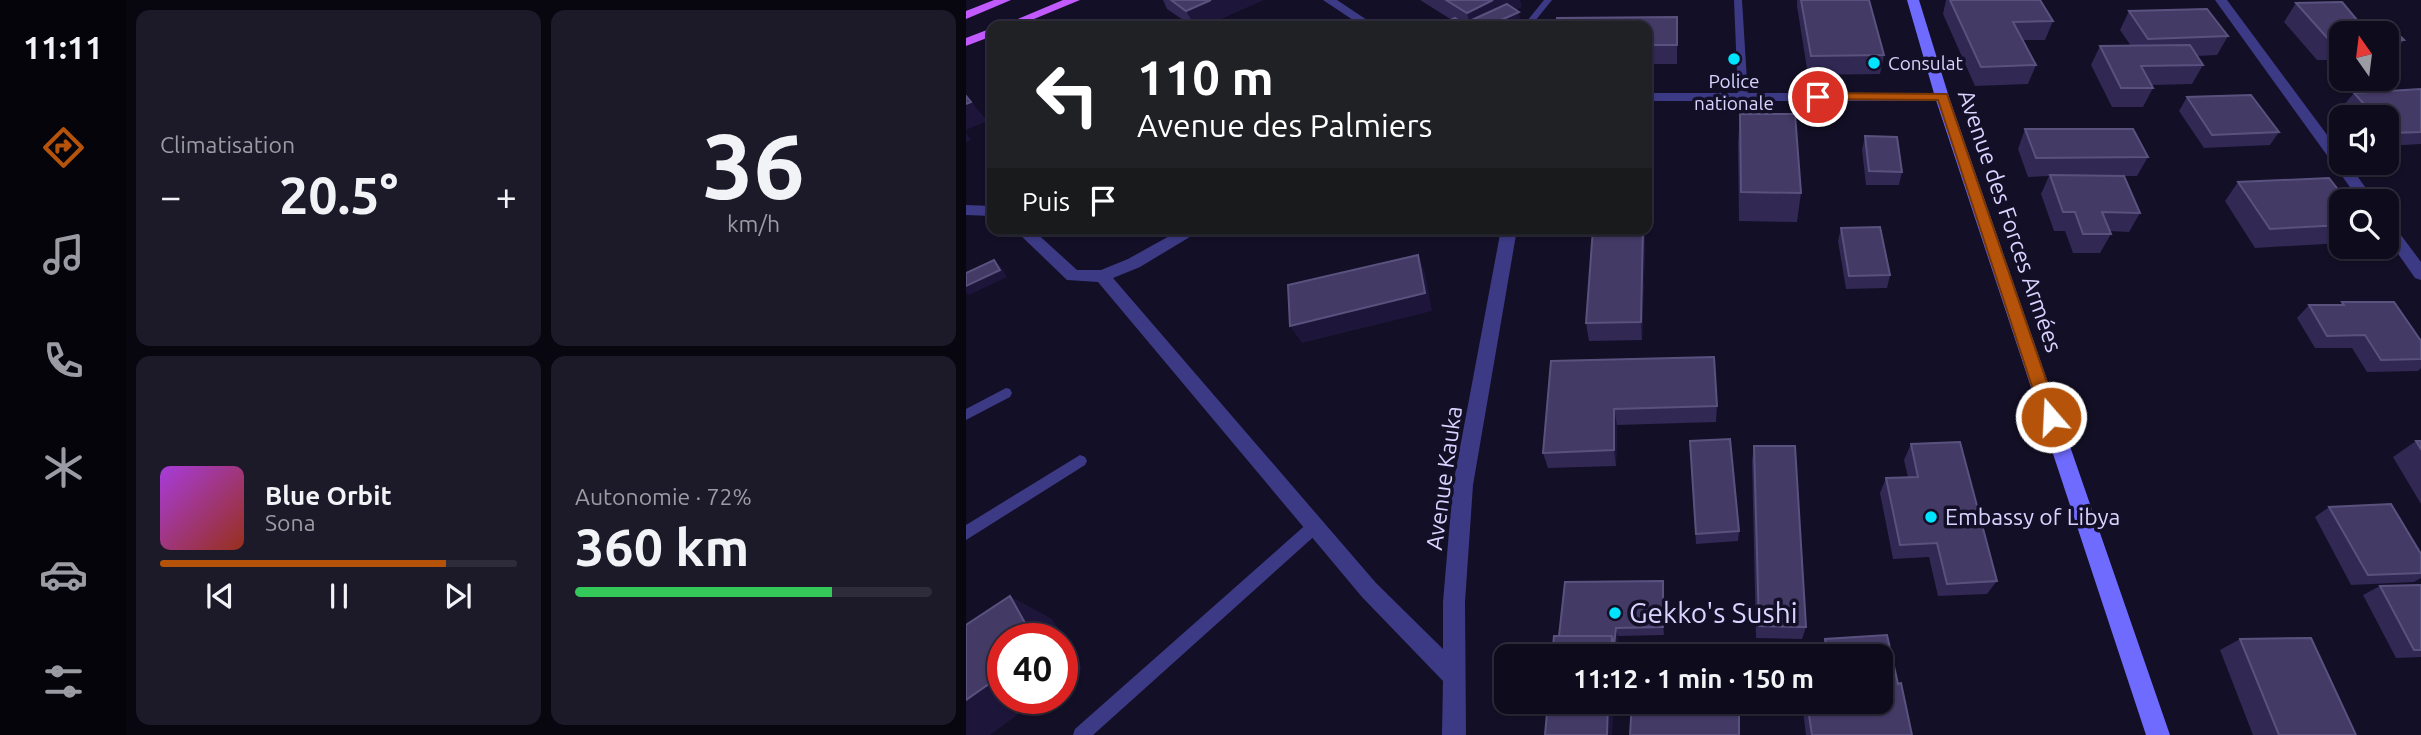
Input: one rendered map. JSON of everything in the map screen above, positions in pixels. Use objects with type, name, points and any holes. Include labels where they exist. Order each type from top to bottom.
[{"type":"main road","points":[[966,15],[1005,0]]},
{"type":"main road","points":[[1020,21],[1074,0]]},
{"type":"main road","points":[[966,42],[987,34]]},
{"type":"street","points":[[1329,0],[1362,21]]},
{"type":"street","name":"Avenue des Forces Armées","points":[[1913,0],[1942,97],[2158,735]]},
{"type":"street","points":[[2221,0],[2359,189]]},
{"type":"street","points":[[1652,97],[1942,97]]},
{"type":"street","points":[[966,210],[987,211]]},
{"type":"street","points":[[1029,235],[1073,276],[1102,276],[1134,263],[1184,235]]},
{"type":"street","name":"Avenue Kauka","points":[[1454,735],[1454,601],[1463,485],[1508,235]]},
{"type":"street","points":[[2399,244],[2421,274]]},
{"type":"street","points":[[1102,276],[1369,590],[1454,676]]},
{"type":"lane","points":[[1531,21],[1548,0]]},
{"type":"lane","points":[[1738,0],[1743,97]]},
{"type":"lane","points":[[966,415],[1006,393]]},
{"type":"lane","points":[[966,533],[1080,461]]},
{"type":"lane","points":[[1082,735],[1315,527]]},
{"type":"building","points":[[1171,0],[1211,0],[1186,11]]},
{"type":"building","points":[[1446,0],[1493,0],[1467,13]]},
{"type":"building","points":[[1801,0],[1869,0],[1884,55],[1811,56]]},
{"type":"building","points":[[1950,0],[2040,0],[2053,21],[2013,22],[2036,65],[1981,67]]},
{"type":"building","points":[[2342,2],[2358,21],[2329,21],[2329,40],[2296,3]]},
{"type":"building","points":[[1507,4],[1519,12],[1499,21],[1470,21]]},
{"type":"building","points":[[2207,9],[2228,36],[2148,39],[2129,11]]},
{"type":"building","points":[[1677,17],[1677,45],[1652,45],[1652,21],[1557,21],[1557,18]]},
{"type":"building","points":[[2190,45],[2203,65],[2141,66],[2153,88],[2121,88],[2100,46]]},
{"type":"building","points":[[2421,89],[2421,132],[2399,133],[2399,105],[2365,105],[2354,93]]},
{"type":"building","points":[[2251,95],[2279,132],[2212,135],[2187,97]]},
{"type":"building","points":[[1740,114],[1795,114],[1801,193],[1741,192]]},
{"type":"building","points":[[2025,129],[2133,129],[2148,157],[2036,158]]},
{"type":"building","points":[[1865,136],[1897,137],[1902,172],[1869,171]]},
{"type":"building","points":[[2050,175],[2124,176],[2140,213],[2102,212],[2111,234],[2083,234],[2075,212],[2063,212]]},
{"type":"building","points":[[2329,178],[2338,189],[2329,189],[2329,226],[2270,229],[2238,182]]},
{"type":"building","points":[[1880,227],[1890,275],[1849,276],[1841,228]]},
{"type":"building","points":[[1593,235],[1643,235],[1641,322],[1586,323]]},
{"type":"building","points":[[1418,255],[1425,293],[1290,326],[1288,285]]},
{"type":"building","points":[[994,260],[1000,270],[966,286],[966,273]]},
{"type":"building","points":[[2342,302],[2394,302],[2421,341],[2421,359],[2381,360],[2365,335],[2327,336],[2309,305],[2344,305]]},
{"type":"building","points":[[1714,357],[1717,406],[1614,409],[1614,450],[1543,453],[1551,361]]},
{"type":"building","points":[[1730,439],[1739,531],[1696,534],[1690,441]]},
{"type":"building","points":[[1960,442],[1997,581],[1947,584],[1937,543],[1900,545],[1886,478],[1918,477],[1911,444]]},
{"type":"building","points":[[1754,446],[1795,446],[1806,627],[1759,626]]},
{"type":"building","points":[[2391,504],[2421,554],[2421,573],[2368,575],[2329,507]]},
{"type":"building","name":"Gekko's Sushi","points":[[1663,581],[1663,627],[1616,628],[1614,644],[1612,636],[1559,636],[1565,582]]},
{"type":"building","points":[[2421,585],[2421,650],[2414,650],[2380,586]]},
{"type":"building","points":[[1010,596],[1025,623],[987,623],[987,685],[966,700],[966,625]]},
{"type":"building","points":[[1887,635],[1889,644],[1826,644],[1825,639]]},
{"type":"building","points":[[1554,636],[1612,636],[1612,644],[1553,644]]},
{"type":"building","points":[[2311,638],[2356,735],[2279,735],[2240,639]]},
{"type":"building","points":[[1893,662],[1898,684],[1901,683],[1912,735],[1812,735],[1809,714],[1893,714]]},
{"type":"building","points":[[1547,714],[1608,714],[1607,735],[1545,735]]},
{"type":"building","points":[[1631,714],[1739,714],[1739,735],[1630,735]]},
{"type":"place","name":"Police nationale","points":[[1734,59]]},
{"type":"place","name":"Consulat","points":[[1874,63]]},
{"type":"place","name":"Embassy of Libya","points":[[1931,517]]},
{"type":"place","name":"Gekko's Sushi","points":[[1615,613]]},
{"type":"route","points":[[1818,97],[1942,97],[2051,417]]}]
